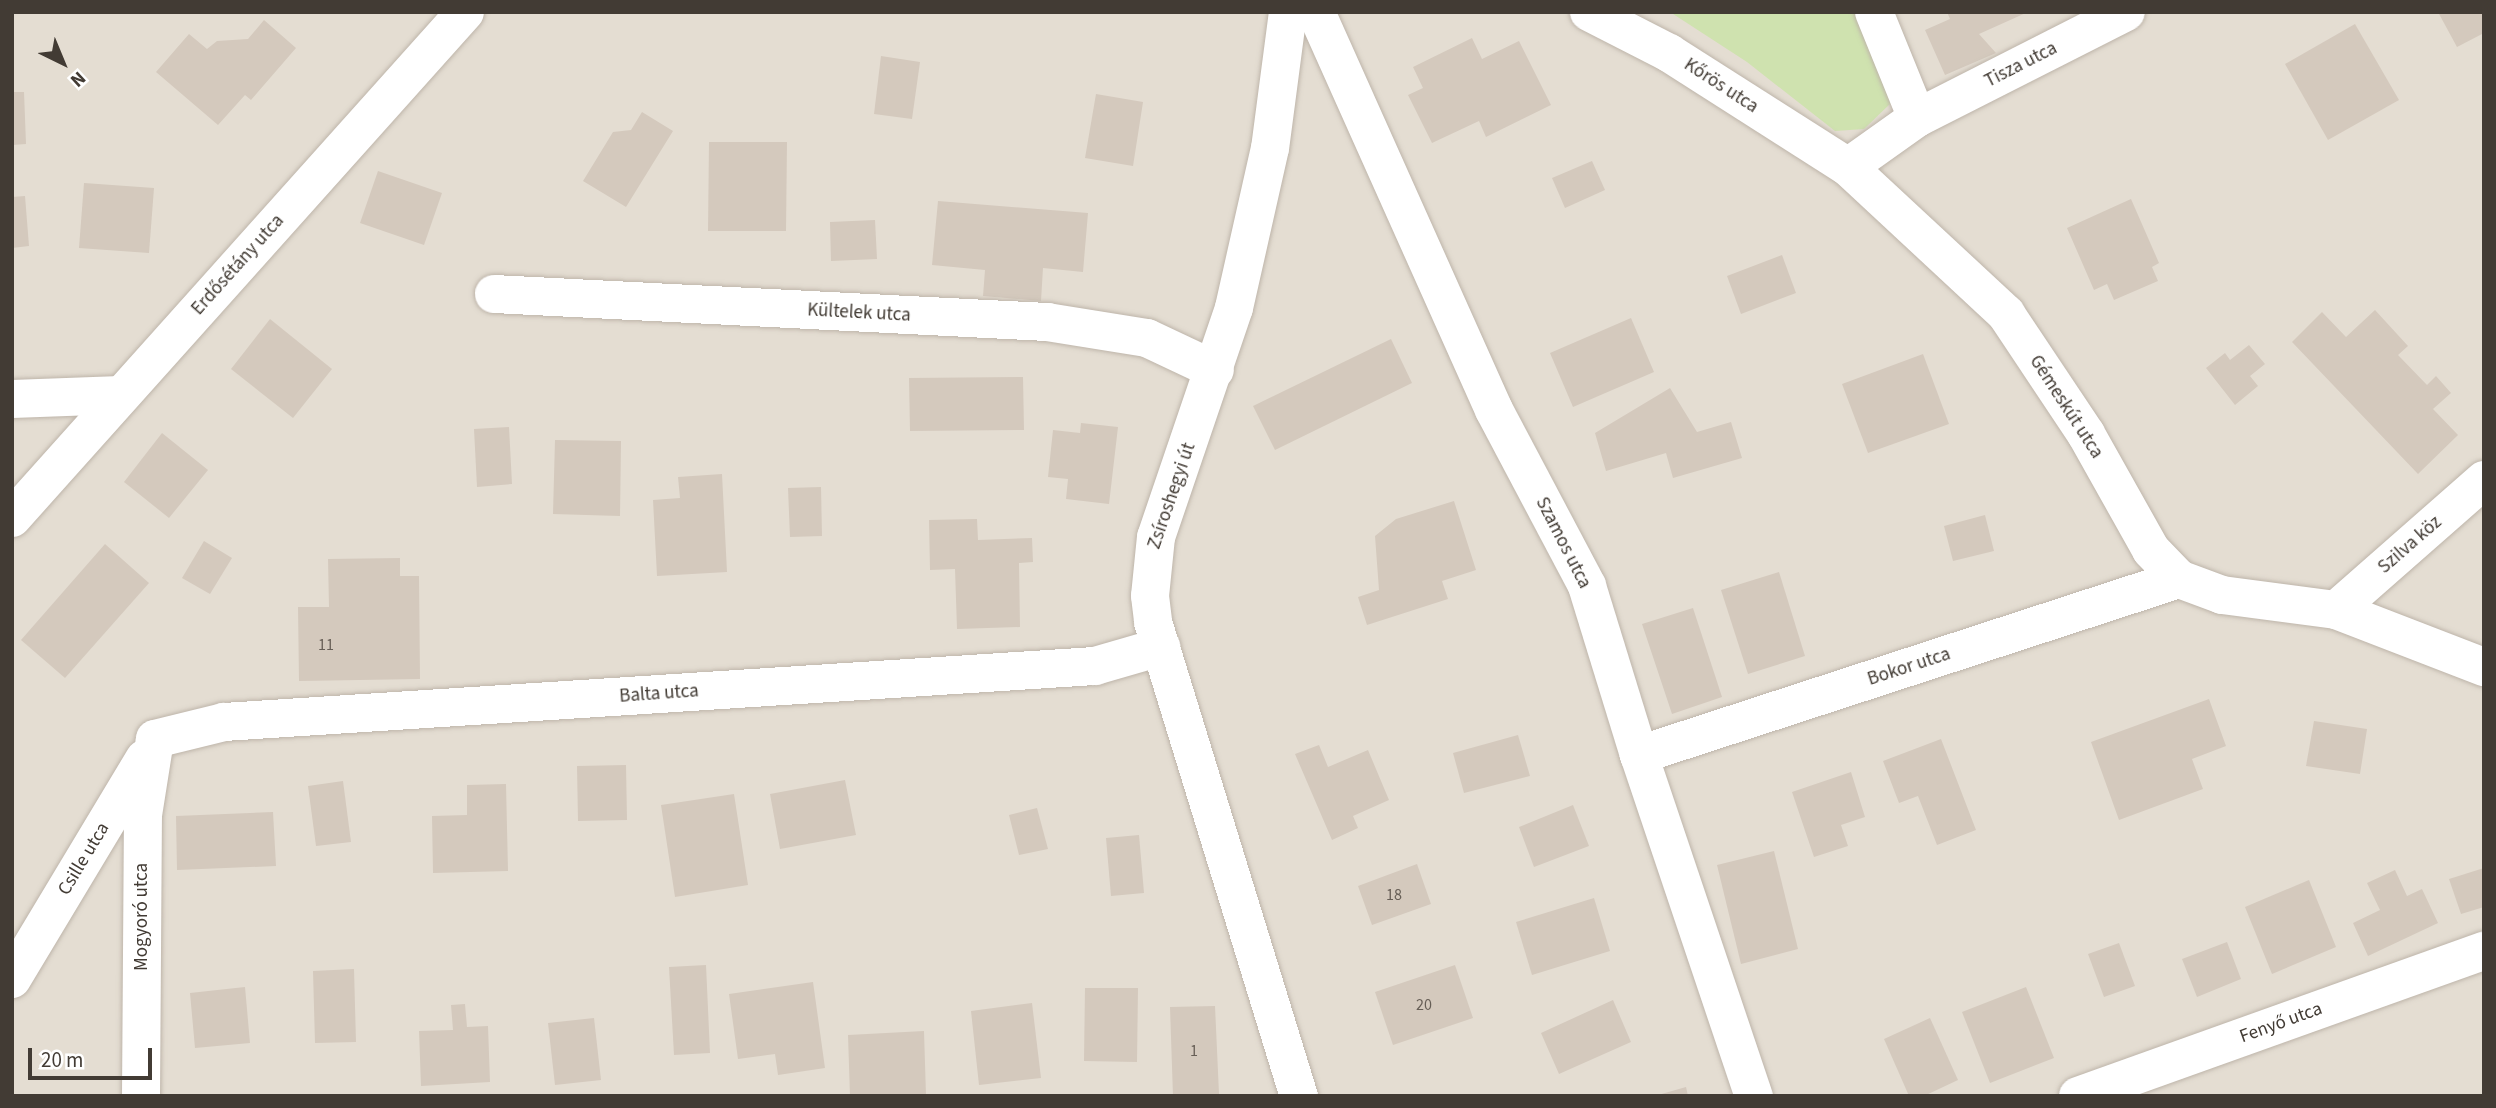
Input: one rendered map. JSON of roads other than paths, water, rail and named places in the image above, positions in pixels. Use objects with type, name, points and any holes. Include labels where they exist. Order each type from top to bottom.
[{"type":"street","name":"Erdősétány utca","points":[[12,518],[465,12]]},
{"type":"street","name":"Zsíroshegyi út","points":[[1287,12],[1270,148],[1216,370],[1152,552],[1150,596],[1161,647],[1298,1096]]},
{"type":"street","name":"Szamos utca","points":[[1316,12],[1494,410],[1587,586],[1639,755],[1754,1096]]},
{"type":"street","name":"Kőrös utca","points":[[1589,12],[1669,53],[1847,167]]},
{"type":"street","points":[[1847,167],[1917,118],[1874,12]]},
{"type":"street","name":"Tisza utca","points":[[1917,118],[2126,12]]},
{"type":"street","name":"Gémeskút utca","points":[[1847,167],[2006,314],[2086,434],[2151,550],[2179,579],[2222,596],[2336,610],[2484,667]]},
{"type":"street","name":"Kültelek utca","points":[[495,294],[1047,322],[1147,338],[1216,370]]},
{"type":"street","points":[[12,399],[121,395]]},
{"type":"street","name":"Szilva köz","points":[[2336,610],[2484,480]]},
{"type":"street","name":"Bokor utca","points":[[1639,755],[2179,579]]},
{"type":"street","name":"Balta utca","points":[[155,739],[224,722],[1095,666],[1161,647]]},
{"type":"street","name":"Csille utca","points":[[12,979],[155,739]]},
{"type":"street","name":"Mogyoró utca","points":[[141,1096],[143,815],[155,739]]},
{"type":"street","name":"Fenyő utca","points":[[2078,1096],[2484,950]]}]
